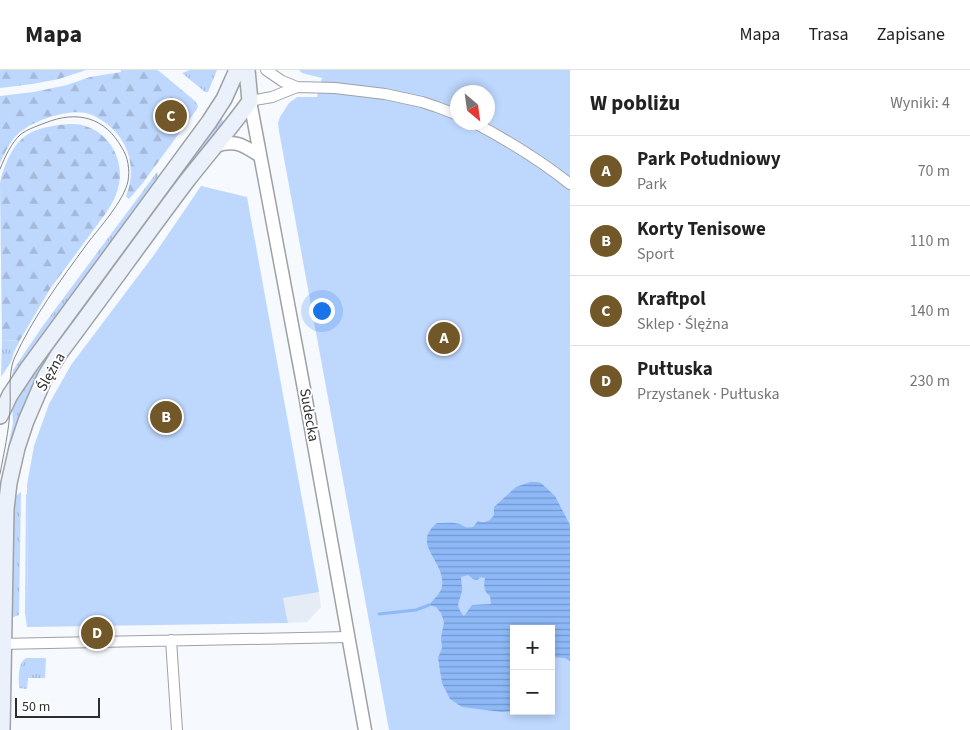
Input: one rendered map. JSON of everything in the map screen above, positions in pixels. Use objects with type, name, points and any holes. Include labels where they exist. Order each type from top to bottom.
[{"type":"main road","name":"Ślężna","points":[[0,416],[17,384],[39,352],[209,122],[221,104],[237,70]]},
{"type":"main road","points":[[247,70],[250,101]]},
{"type":"main road","name":"Ślężna","points":[[2,730],[2,644],[6,509],[13,465],[26,421],[45,377],[55,360],[186,183],[250,101]]},
{"type":"street","points":[[266,70],[276,78],[297,87],[335,88],[385,94],[422,102],[450,112]]},
{"type":"street","points":[[250,101],[272,97],[297,87]]},
{"type":"street","name":"Sudecka","points":[[250,101],[303,380],[365,730]]},
{"type":"street","points":[[487,130],[526,153],[570,184]]},
{"type":"street","points":[[215,146],[229,142],[234,143],[247,147],[260,156]]},
{"type":"street","points":[[2,644],[349,637]]},
{"type":"street","points":[[171,640],[177,730]]},
{"type":"shaded area","points":[[319,592],[321,607],[307,622],[288,623],[283,598]]},
{"type":"green space","points":[[0,70],[86,70],[59,79],[0,88]]},
{"type":"green space","points":[[121,70],[159,71],[195,101],[198,106],[142,184],[129,199],[126,196],[131,176],[131,166],[126,147],[115,131],[107,124],[97,117],[86,113],[60,114],[32,124],[15,137],[0,163],[0,96],[34,92],[67,85],[90,77],[121,72]]},
{"type":"green space","points":[[190,70],[217,70],[208,92],[205,92],[182,73]]},
{"type":"green space","points":[[299,70],[570,70],[570,730],[389,730],[278,123],[289,103],[297,97],[317,97],[322,78],[302,73]]},
{"type":"green space","points":[[220,117],[224,122],[59,344],[41,374],[20,416],[13,437],[0,507],[0,487],[13,423],[12,407],[29,378]]},
{"type":"green space","points":[[69,124],[94,129],[113,148],[117,157],[120,175],[117,192],[106,213],[50,289],[20,340],[2,341],[0,183],[2,176],[10,155],[24,137],[39,129]]},
{"type":"green space","points":[[157,172],[159,178],[12,378],[13,370],[42,327]]},
{"type":"green space","points":[[201,186],[247,197],[319,592],[283,598],[288,623],[28,627],[27,485],[34,446],[49,404],[71,365],[154,255]]},
{"type":"green space","points":[[20,340],[11,362],[1,377],[2,341]]},
{"type":"green space","points":[[21,492],[19,615],[11,618],[14,499]]},
{"type":"green space","points":[[27,494],[28,627],[25,613]]},
{"type":"green space","points":[[26,658],[46,658],[45,678],[28,678],[27,689],[19,688],[20,668]]},
{"type":"water","points":[[530,482],[537,482],[541,483],[555,496],[570,525],[570,661],[565,658],[555,657],[555,625],[510,625],[510,711],[502,712],[462,707],[450,699],[442,683],[438,658],[442,648],[441,638],[444,622],[441,613],[436,607],[429,605],[441,591],[442,586],[442,577],[428,546],[427,539],[430,531],[437,523],[455,523],[465,527],[473,527],[478,521],[485,522],[489,520],[494,515],[494,507],[516,487]],"holes":[[[468,575],[477,580],[481,577],[485,578],[484,588],[490,596],[491,604],[472,605],[464,616],[458,605],[462,589],[461,577]]]},
{"type":"waterway","points":[[379,614],[416,610],[429,605]]},
{"type":"tram line","points":[[0,169],[11,146],[21,134],[57,119],[79,117],[99,123],[115,137],[126,155],[129,172],[126,189],[122,197],[47,300],[14,359],[10,377],[9,425],[0,474]]},
{"type":"place","name":"Kraftpol","points":[[171,116]]},
{"type":"place","name":"Park Południowy","points":[[444,338]]},
{"type":"place","name":"Korty Tenisowe","points":[[166,417]]},
{"type":"place","name":"Pułtuska","points":[[97,633]]}]
